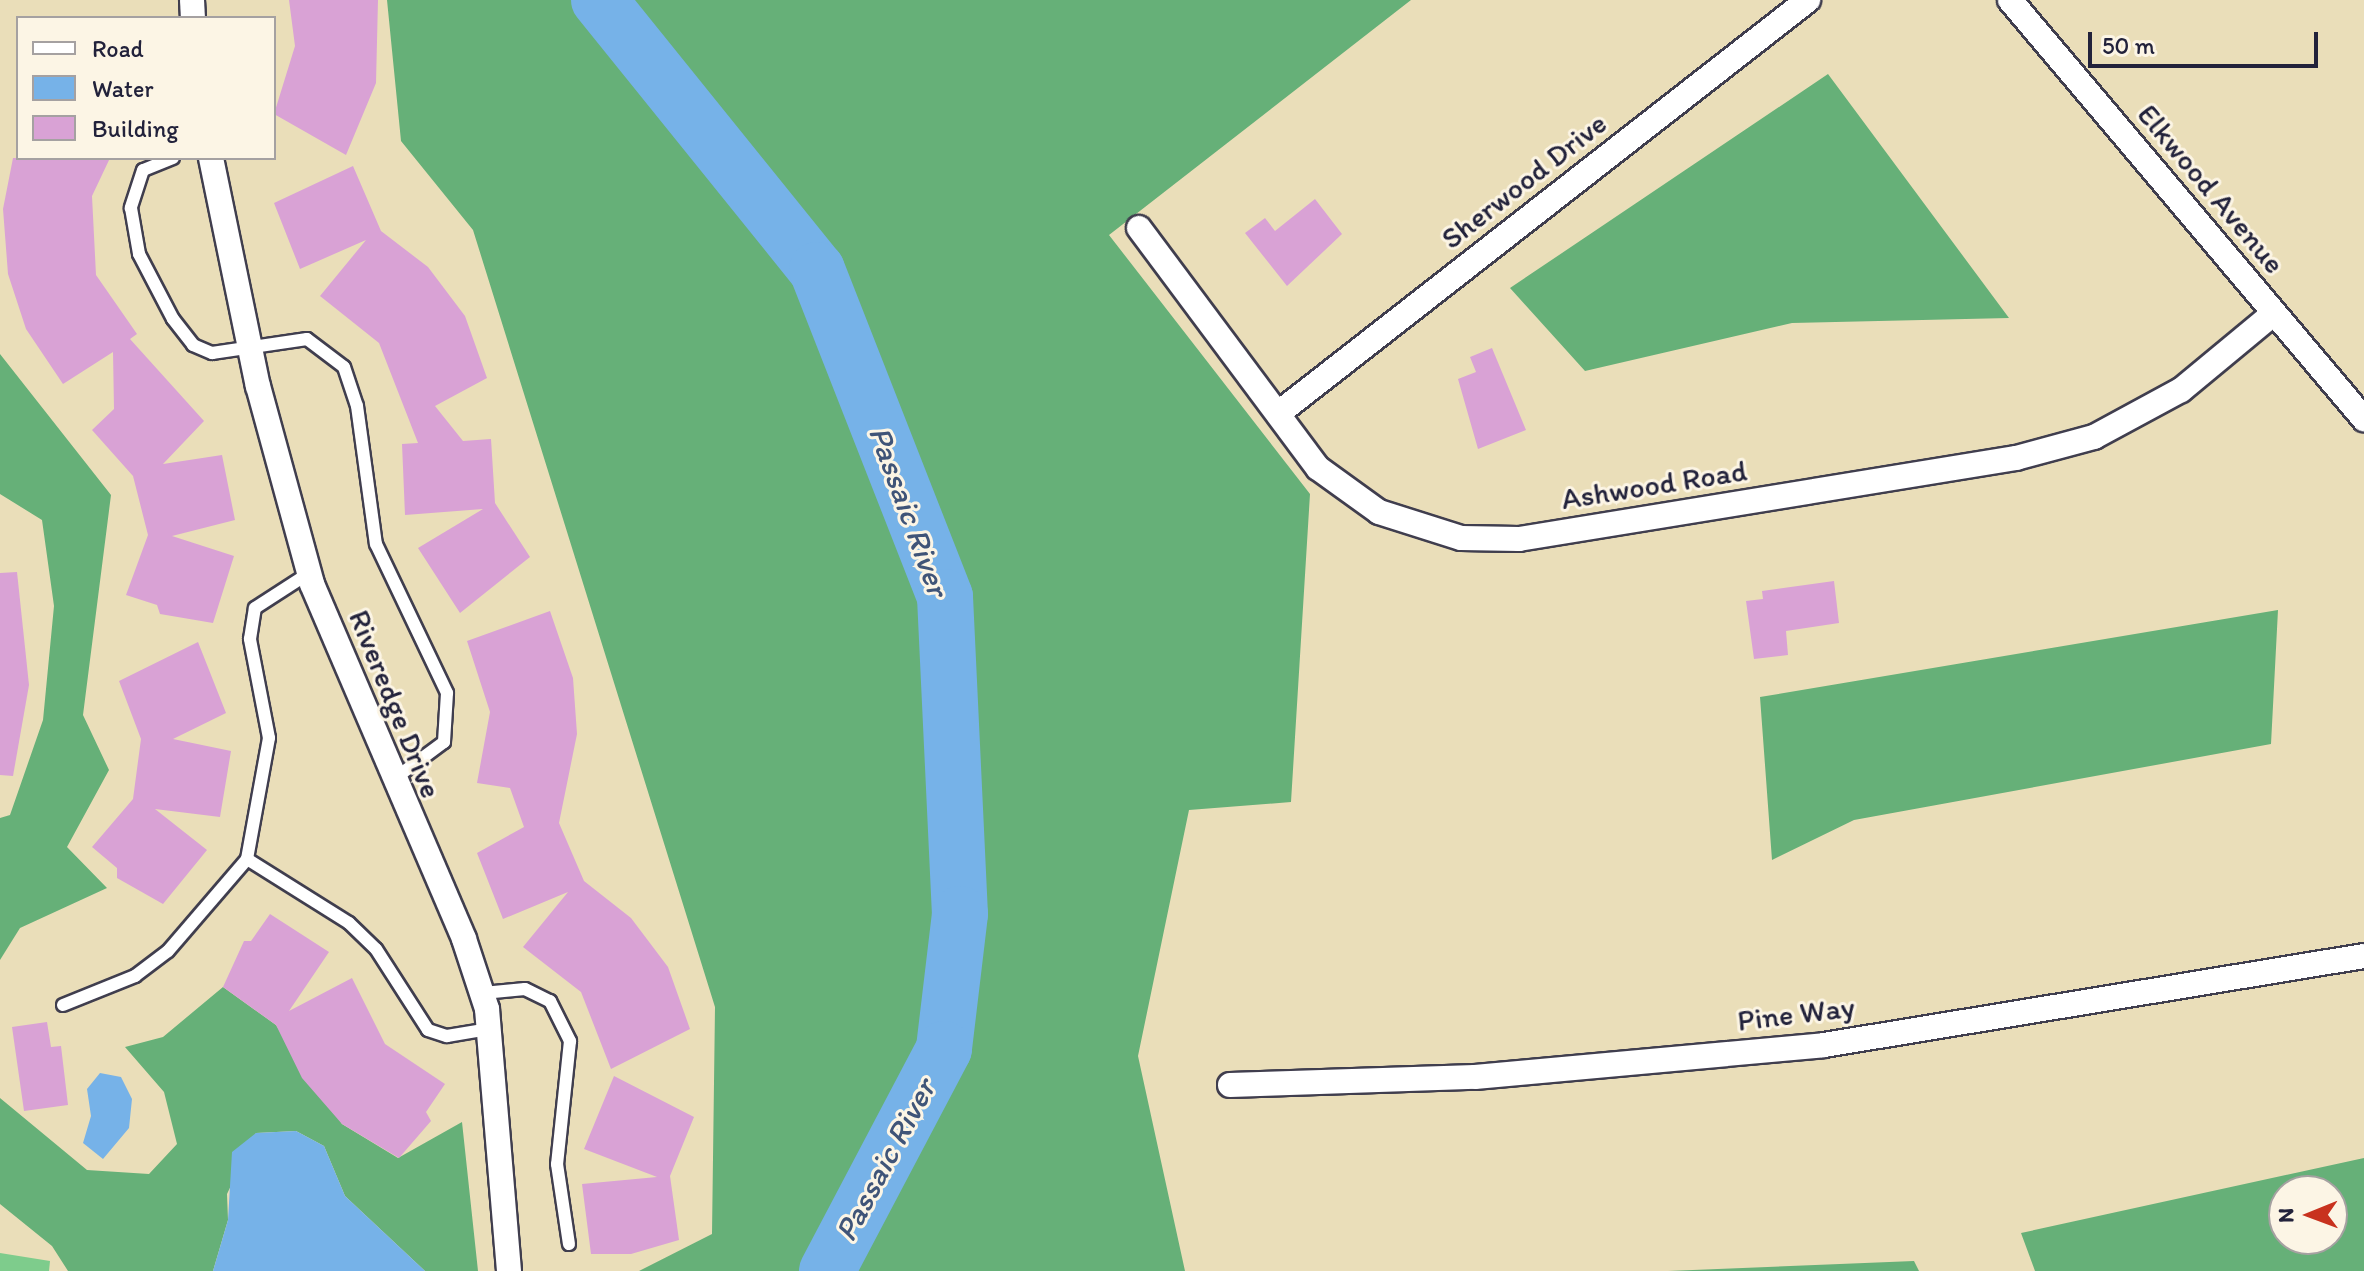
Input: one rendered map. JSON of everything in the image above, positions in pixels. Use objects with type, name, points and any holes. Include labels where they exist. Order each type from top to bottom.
[{"type":"street","name":"Sherwood Drive","points":[[1280,412],[1808,0]]},
{"type":"street","name":"Elkwood Avenue","points":[[2010,0],[2364,419]]},
{"type":"street","name":"Riveredge Drive","points":[[211,160],[250,347],[309,573],[392,781],[483,993],[489,1029],[509,1271]]},
{"type":"street","name":"Ashwood Road","points":[[1139,228],[1280,412],[1318,468],[1379,512],[1461,538],[1519,539],[2016,458],[2094,437],[2181,390],[2273,314]]},
{"type":"street","name":"Pine Way","points":[[1230,1085],[1475,1077],[1824,1045],[2364,956]]},
{"type":"lane","points":[[165,160],[154,163],[136,181],[131,208],[139,254],[193,345],[212,353],[307,339],[326,349],[344,367],[357,406],[376,544],[447,693],[444,742],[392,781]]},
{"type":"lane","points":[[63,1005],[135,976],[168,951],[247,859],[269,738],[269,712],[250,639],[255,608],[309,573]]},
{"type":"lane","points":[[247,859],[358,931],[428,1030],[447,1036],[489,1029]]},
{"type":"lane","points":[[483,993],[525,989],[550,1001],[570,1041],[557,1164],[569,1244]]},
{"type":"green space","points":[[387,0],[1411,0],[1109,235],[1310,494],[1291,802],[1189,810],[1138,1056],[1185,1271],[639,1271],[712,1234],[715,1007],[473,230],[401,141]]},
{"type":"green space","points":[[1828,74],[2009,318],[1792,323],[1585,371],[1510,288]]},
{"type":"green space","points":[[0,354],[111,495],[83,715],[109,770],[67,847],[107,888],[20,928],[0,960],[0,818],[10,815],[43,720],[54,606],[42,520],[0,494]]},
{"type":"green space","points":[[2278,610],[2271,744],[1854,820],[1772,860],[1760,697]]},
{"type":"green space","points":[[223,987],[276,1025],[342,1124],[398,1158],[462,1122],[478,1271],[425,1271],[345,1196],[324,1146],[296,1131],[256,1133],[227,1194],[228,1220],[213,1271],[68,1271],[52,1246],[0,1204],[0,1098],[87,1170],[149,1174],[177,1144],[164,1092],[125,1047],[163,1037]]},
{"type":"green space","points":[[2364,1158],[2364,1271],[2035,1271],[2021,1233],[2268,1179],[2268,1255],[2348,1255],[2348,1175],[2286,1175]]},
{"type":"green space","points":[[0,1253],[50,1261],[49,1271],[0,1271]]},
{"type":"green space","points":[[1914,1261],[1919,1271],[1668,1271]]},
{"type":"water","points":[[100,1073],[121,1077],[132,1099],[129,1128],[103,1159],[83,1143],[91,1116],[87,1089]]},
{"type":"water","points":[[296,1131],[324,1146],[345,1196],[425,1271],[213,1271],[228,1220],[232,1152],[256,1133]]},
{"type":"building","points":[[289,0],[378,0],[376,83],[346,155],[276,115],[295,46]]},
{"type":"building","points":[[13,158],[109,160],[92,196],[96,275],[137,334],[130,339],[204,421],[163,464],[222,455],[235,520],[172,536],[234,556],[213,623],[160,614],[157,605],[126,595],[148,535],[133,476],[92,430],[114,409],[113,352],[63,384],[26,329],[8,274],[3,209]]},
{"type":"building","points":[[353,166],[381,231],[428,267],[465,316],[487,378],[435,406],[463,441],[491,439],[495,503],[530,557],[460,613],[418,548],[483,509],[405,515],[402,444],[418,443],[379,343],[320,296],[366,240],[300,269],[274,203]]},
{"type":"building","points":[[1315,199],[1342,234],[1287,286],[1245,233],[1265,218],[1275,231]]},
{"type":"building","points":[[1492,348],[1526,430],[1478,449],[1458,379],[1476,372],[1470,357]]},
{"type":"building","points":[[17,572],[29,685],[13,776],[0,775],[0,573]]},
{"type":"building","points":[[1834,581],[1839,623],[1786,631],[1788,655],[1754,659],[1746,601],[1763,599],[1762,591]]},
{"type":"building","points":[[550,611],[573,678],[577,734],[559,823],[584,881],[631,918],[668,967],[690,1029],[611,1069],[581,992],[523,947],[568,892],[503,919],[477,853],[524,827],[510,788],[477,783],[490,712],[467,641]]},
{"type":"building","points":[[198,642],[226,713],[173,739],[231,751],[220,817],[155,809],[207,850],[163,904],[117,878],[117,868],[92,847],[133,799],[141,739],[119,681]]},
{"type":"building","points":[[270,914],[329,952],[289,1011],[352,978],[385,1044],[445,1084],[426,1112],[431,1121],[399,1158],[342,1124],[302,1078],[276,1025],[223,987],[244,941],[251,941]]},
{"type":"building","points":[[47,1022],[51,1047],[61,1046],[68,1105],[24,1111],[12,1027]]},
{"type":"building","points":[[614,1076],[694,1117],[670,1176],[679,1240],[631,1254],[591,1254],[582,1184],[657,1177],[584,1149]]},
{"type":"waterway","name":"Passaic River","points":[[599,0],[817,270],[945,597],[960,914],[944,1049],[827,1271]]}]
